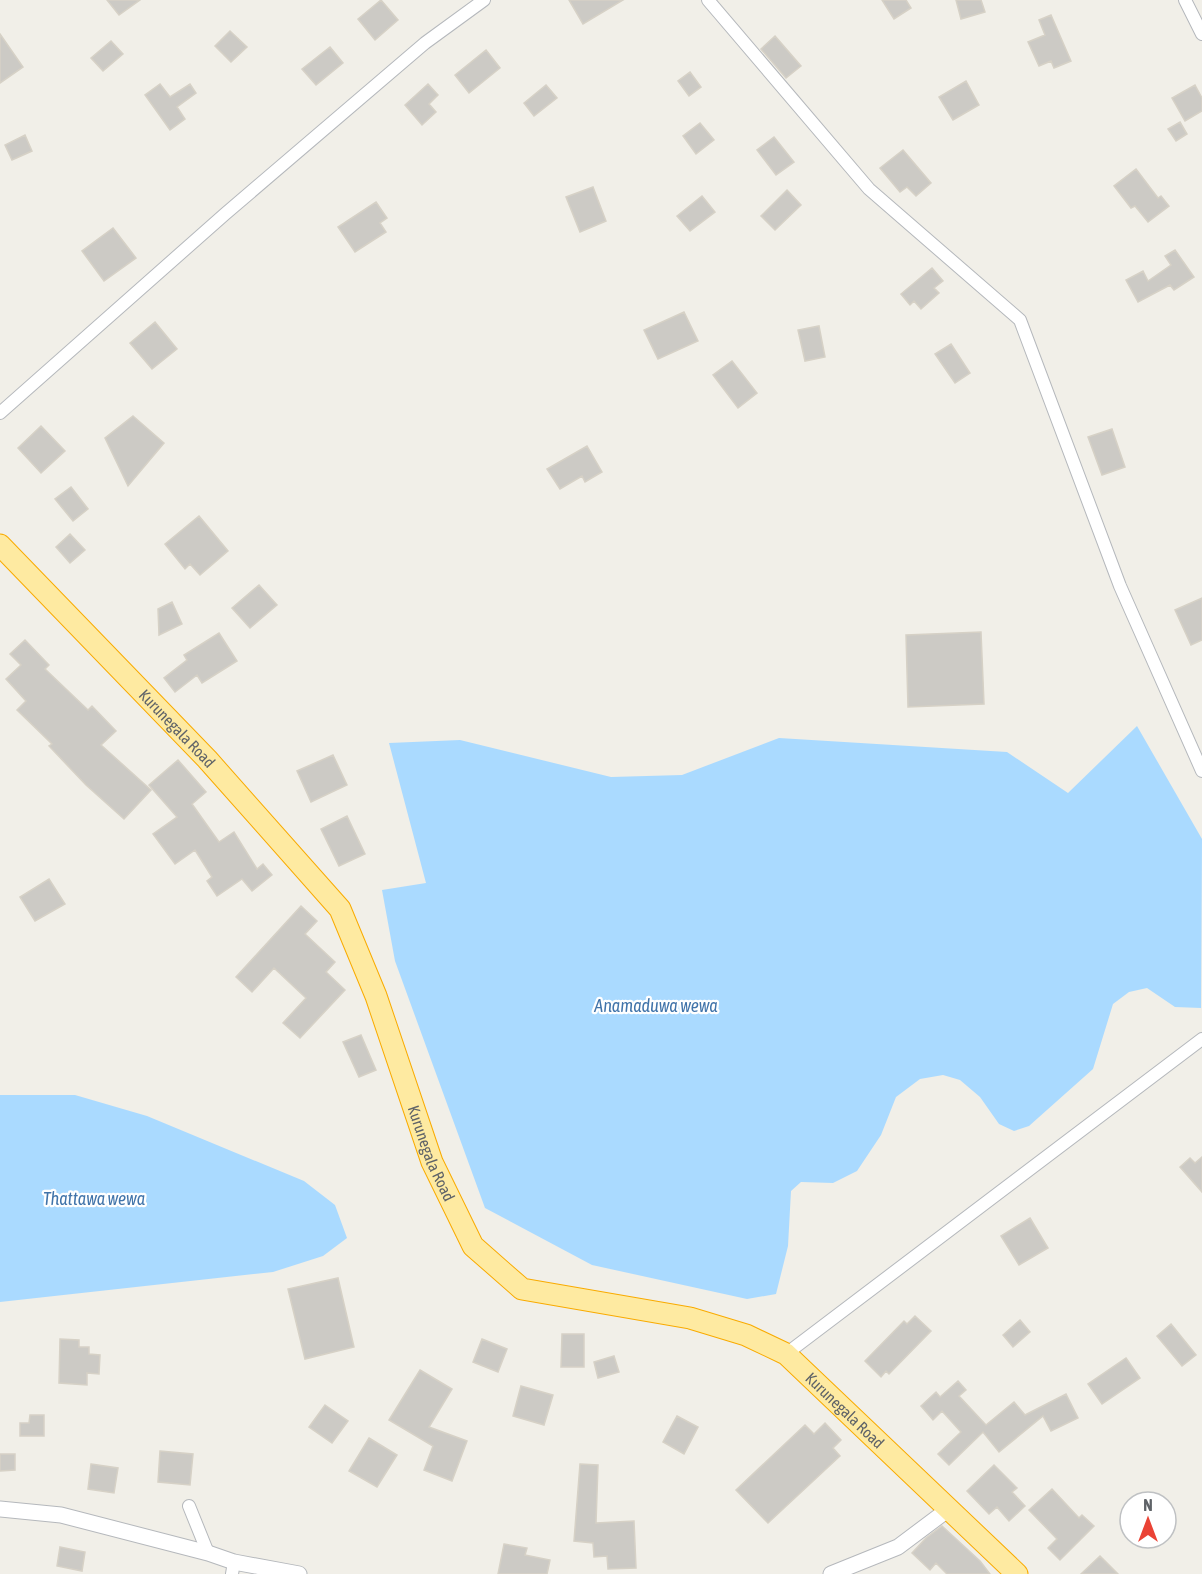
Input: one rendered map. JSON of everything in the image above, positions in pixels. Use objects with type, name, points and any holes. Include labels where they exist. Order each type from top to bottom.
[{"type":"highway","name":"Kurunegala Road","points":[[0,545],[207,759],[340,909],[376,996],[432,1162],[473,1246],[522,1289],[690,1318],[746,1335],[786,1354],[1017,1574]]},
{"type":"street","points":[[0,413],[225,214],[424,43],[484,0]]},
{"type":"street","points":[[708,0],[869,189],[1020,320],[1120,586],[1202,771]]},
{"type":"street","points":[[1185,0],[1202,34]]},
{"type":"street","points":[[786,1354],[1202,1039]]},
{"type":"street","points":[[189,1506],[208,1553]]},
{"type":"street","points":[[831,1574],[898,1547],[950,1508]]},
{"type":"street","points":[[0,1509],[61,1515],[208,1553],[233,1568],[299,1574]]},
{"type":"water","name":"Anamaduwa wewa","points":[[1137,726],[1202,839],[1201,1008],[1175,1007],[1147,988],[1129,992],[1113,1004],[1093,1069],[1029,1126],[1014,1131],[999,1124],[980,1097],[960,1080],[943,1075],[920,1079],[896,1097],[881,1135],[857,1171],[833,1183],[801,1182],[791,1191],[788,1246],[776,1294],[747,1299],[592,1265],[485,1208],[395,961],[382,890],[426,883],[389,743],[460,740],[611,777],[682,775],[779,738],[1007,752],[1068,793]]},
{"type":"water","name":"Thattawa wewa","points":[[0,1095],[75,1095],[147,1116],[304,1181],[335,1205],[347,1238],[323,1256],[273,1272],[0,1302]]},
{"type":"building","points":[[107,0],[140,0],[119,15]]},
{"type":"building","points":[[381,0],[398,20],[375,40],[358,19]]},
{"type":"building","points":[[569,0],[623,0],[583,24]]},
{"type":"building","points":[[882,0],[906,0],[911,8],[894,19]]},
{"type":"building","points":[[956,0],[981,0],[985,12],[961,19]]},
{"type":"building","points":[[1051,15],[1071,61],[1054,68],[1051,61],[1039,66],[1028,42],[1045,35],[1039,20]]},
{"type":"building","points":[[230,31],[247,47],[231,62],[215,46]]},
{"type":"building","points":[[0,34],[23,67],[0,83]]},
{"type":"building","points":[[775,36],[801,66],[786,78],[761,49]]},
{"type":"building","points":[[111,41],[123,54],[103,71],[91,58]]},
{"type":"building","points":[[330,47],[343,63],[316,85],[302,69]]},
{"type":"building","points":[[486,50],[500,68],[469,93],[455,75]]},
{"type":"building","points":[[690,72],[701,87],[689,96],[678,81]]},
{"type":"building","points":[[966,81],[979,105],[953,120],[939,97]]},
{"type":"building","points":[[160,84],[170,97],[190,84],[196,93],[177,107],[185,119],[170,130],[145,95]]},
{"type":"building","points":[[428,84],[438,95],[429,104],[436,112],[422,125],[405,105]]},
{"type":"building","points":[[546,85],[557,98],[534,116],[524,103]]},
{"type":"building","points":[[1195,85],[1202,98],[1202,111],[1185,121],[1172,98]]},
{"type":"building","points":[[1180,122],[1187,134],[1176,141],[1168,129]]},
{"type":"building","points":[[700,123],[714,140],[696,154],[683,136]]},
{"type":"building","points":[[25,135],[32,151],[12,160],[5,145]]},
{"type":"building","points":[[774,137],[794,162],[776,175],[757,150]]},
{"type":"building","points":[[903,150],[931,183],[916,196],[907,187],[900,192],[880,168]]},
{"type":"building","points":[[1136,169],[1158,198],[1161,196],[1169,206],[1148,222],[1135,206],[1131,208],[1114,186]]},
{"type":"building","points":[[593,187],[606,221],[580,232],[566,197]]},
{"type":"building","points":[[787,190],[801,205],[775,230],[761,216]]},
{"type":"building","points":[[702,196],[715,212],[690,231],[677,216]]},
{"type":"building","points":[[376,202],[387,218],[380,223],[386,232],[355,252],[338,227]]},
{"type":"building","points":[[113,228],[136,258],[104,281],[82,251]]},
{"type":"building","points":[[1175,250],[1194,277],[1174,290],[1170,285],[1138,302],[1126,280],[1143,271],[1148,281],[1171,265],[1165,256]]},
{"type":"building","points":[[932,268],[943,281],[934,288],[939,293],[921,309],[914,301],[910,305],[901,294]]},
{"type":"building","points":[[684,312],[698,341],[658,359],[644,330]]},
{"type":"building","points":[[155,322],[177,349],[152,369],[130,343]]},
{"type":"building","points":[[819,326],[825,357],[805,361],[798,330]]},
{"type":"building","points":[[951,344],[970,373],[955,383],[935,354]]},
{"type":"building","points":[[732,361],[757,393],[738,408],[713,375]]},
{"type":"building","points":[[133,416],[164,443],[128,486],[105,438]]},
{"type":"building","points":[[41,426],[65,451],[41,473],[18,448]]},
{"type":"building","points":[[1112,429],[1125,467],[1102,475],[1088,437]]},
{"type":"building","points":[[587,446],[602,472],[585,482],[582,476],[560,489],[547,469]]},
{"type":"building","points":[[71,487],[88,509],[73,521],[55,499]]},
{"type":"building","points":[[199,516],[228,551],[200,575],[190,564],[185,569],[165,544]]},
{"type":"building","points":[[70,534],[85,550],[70,563],[56,547]]},
{"type":"building","points":[[259,585],[277,605],[250,628],[232,608]]},
{"type":"building","points":[[1202,598],[1202,640],[1191,645],[1175,610]]},
{"type":"building","points":[[172,602],[182,624],[159,635],[158,609]]},
{"type":"building","points":[[981,632],[984,704],[908,707],[906,635]]},
{"type":"building","points":[[219,633],[237,661],[202,683],[197,675],[175,692],[164,678],[187,660],[184,655]]},
{"type":"building","points":[[25,640],[49,665],[45,669],[88,710],[92,706],[116,731],[101,745],[151,790],[124,819],[86,785],[49,746],[52,744],[17,710],[26,701],[6,679],[21,665],[10,654]]},
{"type":"building","points":[[333,755],[347,785],[311,802],[297,771]]},
{"type":"building","points":[[178,760],[206,792],[192,804],[219,842],[234,832],[257,869],[263,864],[272,875],[252,891],[242,879],[217,896],[207,881],[212,877],[195,850],[175,864],[153,834],[177,817],[149,785]]},
{"type":"building","points":[[347,816],[365,854],[339,866],[321,829]]},
{"type":"building","points":[[49,879],[65,904],[35,921],[20,897]]},
{"type":"building","points":[[301,906],[317,921],[305,934],[335,962],[326,972],[345,990],[300,1038],[283,1023],[306,998],[274,968],[252,992],[236,977]]},
{"type":"building","points":[[361,1035],[376,1070],[359,1077],[343,1042]]},
{"type":"building","points":[[1202,1157],[1202,1192],[1180,1167],[1190,1158],[1195,1163]]},
{"type":"building","points":[[1030,1218],[1048,1248],[1019,1265],[1001,1236]]},
{"type":"building","points":[[338,1278],[354,1347],[305,1359],[288,1289]]},
{"type":"building","points":[[915,1316],[931,1331],[889,1374],[886,1371],[881,1377],[865,1361],[904,1321],[907,1324]]},
{"type":"building","points":[[1020,1320],[1030,1332],[1013,1347],[1003,1335]]},
{"type":"building","points":[[1171,1324],[1196,1355],[1182,1366],[1157,1336]]},
{"type":"building","points":[[562,1334],[584,1334],[584,1367],[561,1367]]},
{"type":"building","points":[[60,1339],[79,1340],[79,1347],[89,1347],[89,1354],[100,1355],[99,1374],[87,1373],[87,1385],[59,1383]]},
{"type":"building","points":[[482,1339],[507,1349],[498,1372],[473,1362]]},
{"type":"building","points":[[614,1356],[619,1372],[598,1378],[594,1362]]},
{"type":"building","points":[[1126,1358],[1140,1378],[1102,1404],[1088,1384]]},
{"type":"building","points":[[420,1370],[452,1389],[429,1427],[467,1441],[452,1481],[424,1470],[433,1446],[389,1420]]},
{"type":"building","points":[[958,1381],[966,1390],[959,1396],[986,1425],[1014,1402],[1025,1415],[1066,1394],[1078,1418],[1051,1431],[1043,1416],[999,1452],[983,1432],[949,1465],[938,1454],[961,1432],[942,1411],[933,1420],[921,1406],[936,1392],[940,1397]]},
{"type":"building","points":[[521,1386],[553,1395],[544,1425],[513,1416]]},
{"type":"building","points":[[325,1405],[348,1421],[332,1443],[309,1427]]},
{"type":"building","points":[[30,1415],[44,1415],[44,1436],[20,1436],[20,1423],[29,1423]]},
{"type":"building","points":[[677,1416],[698,1427],[684,1454],[663,1442]]},
{"type":"building","points":[[825,1423],[841,1440],[833,1448],[840,1456],[768,1523],[736,1490],[805,1425],[814,1434]]},
{"type":"building","points":[[369,1438],[397,1455],[377,1487],[349,1471]]},
{"type":"building","points":[[160,1451],[193,1454],[190,1485],[158,1482]]},
{"type":"building","points":[[0,1454],[15,1454],[15,1470],[0,1471]]},
{"type":"building","points":[[91,1464],[118,1468],[114,1493],[88,1489]]},
{"type":"building","points":[[580,1464],[598,1465],[596,1523],[634,1521],[636,1568],[608,1569],[607,1556],[594,1557],[593,1543],[574,1541]]},
{"type":"building","points":[[994,1465],[1017,1488],[1012,1492],[1025,1506],[1009,1521],[997,1507],[989,1514],[967,1491]]},
{"type":"building","points":[[1052,1489],[1079,1518],[1082,1515],[1094,1526],[1060,1560],[1048,1548],[1057,1539],[1029,1510]]},
{"type":"building","points":[[942,1526],[980,1561],[990,1574],[947,1574],[936,1563],[930,1570],[912,1553]]},
{"type":"building","points":[[504,1544],[527,1548],[525,1555],[550,1560],[547,1574],[498,1574]]},
{"type":"building","points":[[60,1547],[85,1552],[82,1571],[57,1566]]},
{"type":"building","points":[[1100,1556],[1118,1574],[1081,1574]]}]
